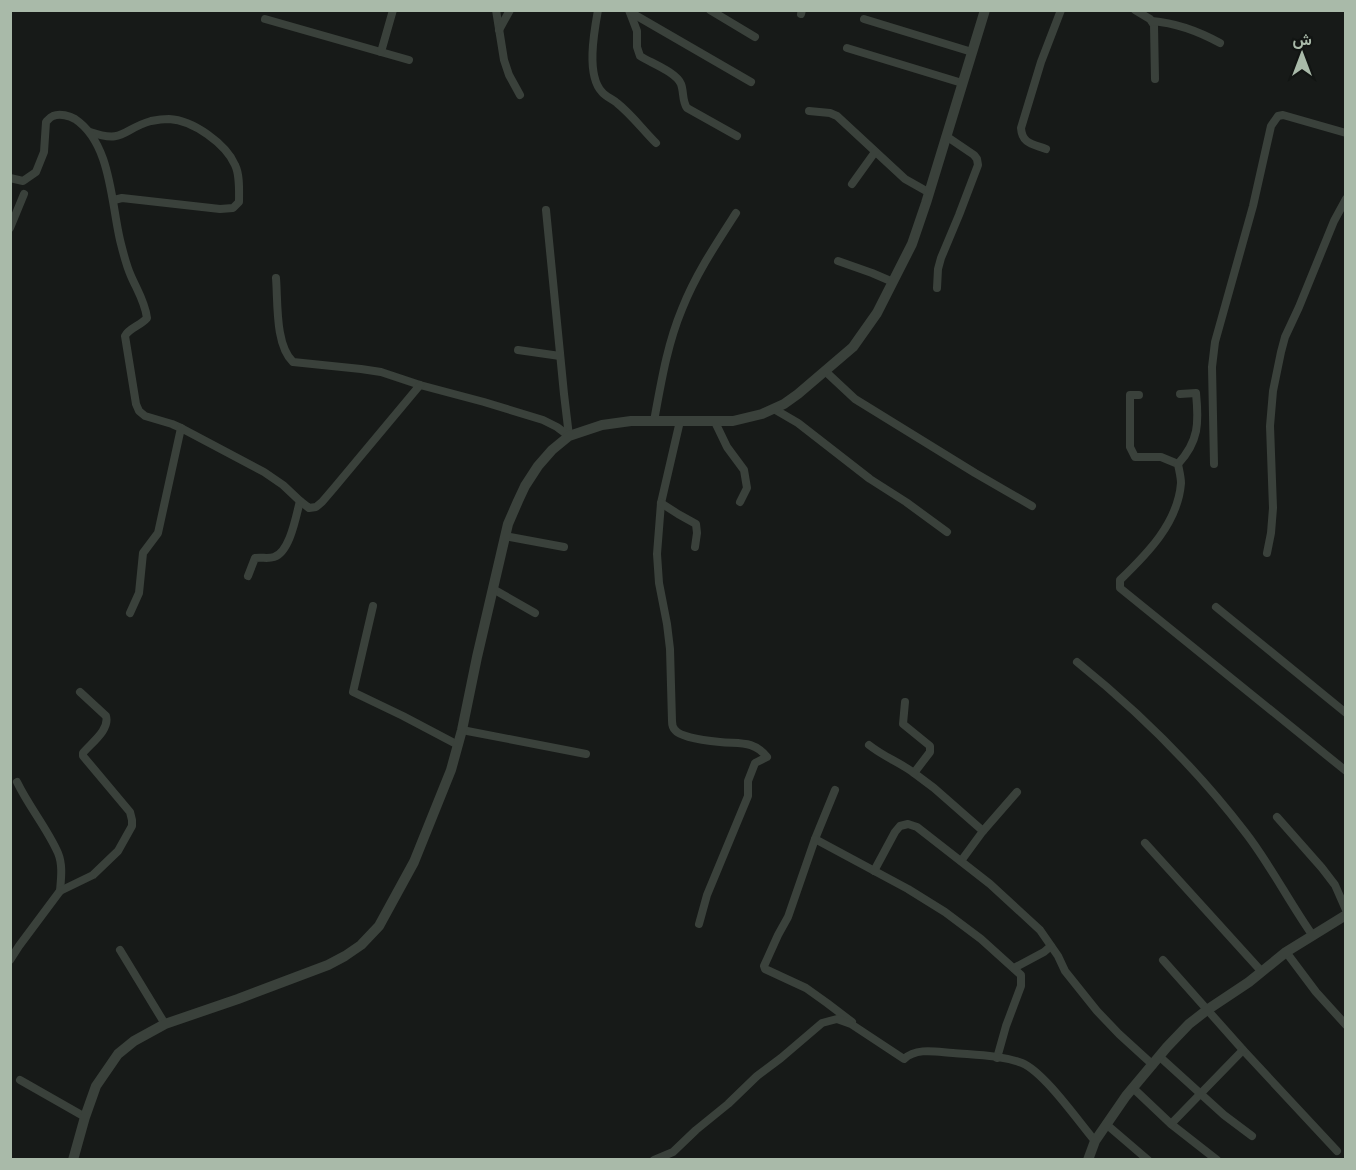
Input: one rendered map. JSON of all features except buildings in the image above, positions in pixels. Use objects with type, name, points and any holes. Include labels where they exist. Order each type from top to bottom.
[{"type":"street","points":[[381,52],[393,10]]},
{"type":"street","points":[[496,10],[504,60],[520,95]]},
{"type":"street","points":[[499,30],[510,10]]},
{"type":"street","points":[[598,10],[592,44],[598,84],[602,92],[618,103],[656,143]]},
{"type":"street","points":[[710,10],[755,37]]},
{"type":"street","points":[[72,1160],[96,1086],[118,1054],[134,1041],[165,1024],[328,965],[361,945],[379,926],[414,862],[451,770],[505,536],[518,501],[525,486],[559,443],[570,435],[602,425],[632,421],[734,421],[751,417],[774,409],[798,394],[853,347],[877,313],[912,243],[985,10]]},
{"type":"street","points":[[1047,149],[1028,143],[1023,137],[1022,128],[1041,62],[1060,10]]},
{"type":"street","points":[[1135,10],[1152,21],[1164,22],[1202,33],[1220,44]]},
{"type":"street","points":[[629,11],[751,82]]},
{"type":"street","points":[[629,11],[637,31],[637,47],[640,56],[677,78],[681,84],[683,103],[687,108],[737,136]]},
{"type":"street","points":[[266,19],[409,60]]},
{"type":"street","points":[[864,19],[972,52]]},
{"type":"street","points":[[1152,21],[1155,29],[1155,79]]},
{"type":"street","points":[[847,48],[962,83]]},
{"type":"street","points":[[809,111],[831,113],[837,116],[905,179],[928,192]]},
{"type":"street","points":[[1215,464],[1212,367],[1215,342],[1245,238],[1271,126],[1278,116],[1283,115],[1346,133]]},
{"type":"street","points":[[10,178],[23,181],[36,172],[44,152],[46,122],[53,116],[71,117],[83,124],[90,132],[100,152],[114,200],[120,240],[130,274],[146,308],[147,318],[143,324],[125,336],[139,411],[146,416],[181,428],[264,472],[309,508],[316,507],[322,502],[420,385]]},
{"type":"street","points":[[90,132],[103,137],[119,137],[151,122],[169,119],[179,121],[210,135],[230,155],[236,166],[239,202],[233,208],[220,209],[122,198],[114,200]]},
{"type":"street","points":[[937,288],[940,258],[978,165],[974,155],[946,136]]},
{"type":"street","points":[[852,184],[875,152]]},
{"type":"street","points":[[10,228],[24,194]]},
{"type":"street","points":[[1267,553],[1273,508],[1270,426],[1273,391],[1281,352],[1285,337],[1346,199]]},
{"type":"street","points":[[546,210],[570,435]]},
{"type":"street","points":[[654,421],[663,367],[682,309],[708,256],[736,213]]},
{"type":"street","points":[[838,261],[893,282]]},
{"type":"street","points":[[276,278],[280,330],[287,356],[293,362],[381,372],[543,420],[570,435]]},
{"type":"street","points":[[518,350],[560,356]]},
{"type":"street","points":[[825,371],[855,399],[1032,506]]},
{"type":"street","points":[[1178,464],[1187,454],[1197,432],[1198,410],[1196,393],[1180,394]]},
{"type":"street","points":[[1139,395],[1130,395],[1130,447],[1135,457],[1161,457],[1178,464]]},
{"type":"street","points":[[774,409],[798,423],[870,479],[947,532]]},
{"type":"street","points":[[680,421],[661,503],[657,554],[659,583],[670,649],[671,706],[674,729],[688,737],[722,743],[740,742],[754,746],[767,757],[755,763],[748,781],[748,796],[707,895],[699,924]]},
{"type":"street","points":[[715,422],[727,447],[744,470],[747,488],[740,502]]},
{"type":"street","points":[[130,614],[139,593],[143,553],[158,533],[181,428]]},
{"type":"street","points":[[1178,464],[1181,481],[1178,501],[1167,526],[1153,546],[1120,580],[1120,588],[1346,771]]},
{"type":"street","points":[[248,576],[255,558],[272,558],[283,551],[292,532],[300,501]]},
{"type":"street","points":[[661,503],[696,524],[695,547]]},
{"type":"street","points":[[505,536],[564,547]]},
{"type":"street","points":[[493,589],[535,613]]},
{"type":"street","points":[[373,606],[352,692],[458,745]]},
{"type":"street","points":[[1216,607],[1346,712]]},
{"type":"street","points":[[1077,662],[1105,684],[1159,734],[1217,797],[1246,833],[1313,936]]},
{"type":"street","points":[[10,960],[60,891],[93,875],[118,851],[132,826],[130,812],[83,756],[83,753],[106,728],[108,722],[106,716],[80,692]]},
{"type":"street","points":[[904,702],[903,724],[930,746],[930,752],[914,773]]},
{"type":"street","points":[[462,730],[586,754]]},
{"type":"street","points":[[869,745],[886,757],[897,761],[942,794],[983,831]]},
{"type":"street","points":[[17,782],[59,855],[60,891]]},
{"type":"street","points":[[835,790],[788,917],[764,966],[765,969],[806,988],[884,1044],[910,1053],[920,1051],[997,1058],[1023,1064],[1039,1074],[1095,1141]]},
{"type":"street","points":[[961,861],[983,831],[1017,792]]},
{"type":"street","points":[[1277,817],[1335,885],[1346,910]]},
{"type":"street","points":[[874,871],[894,832],[905,824],[917,827],[986,880],[1040,930],[1058,956],[1065,971],[1101,1016],[1252,1136]]},
{"type":"street","points":[[815,839],[915,893],[945,912],[981,939],[1021,975],[1021,986],[997,1058]]},
{"type":"street","points":[[1145,843],[1262,972]]},
{"type":"street","points":[[1088,1160],[1095,1141],[1106,1124],[1132,1089],[1182,1032],[1207,1010],[1250,982],[1286,952],[1346,915]]},
{"type":"street","points":[[1014,968],[1051,946]]},
{"type":"street","points":[[120,950],[165,1024]]},
{"type":"street","points":[[1286,952],[1316,992],[1346,1025]]},
{"type":"street","points":[[1163,960],[1337,1151]]},
{"type":"street","points":[[654,1160],[673,1152],[758,1076],[822,1023],[837,1019],[851,1024],[904,1059],[910,1053]]},
{"type":"street","points":[[1171,1124],[1243,1050]]},
{"type":"street","points":[[20,1080],[85,1117]]},
{"type":"street","points":[[1132,1089],[1171,1124],[1217,1160]]},
{"type":"street","points":[[1106,1124],[1148,1160]]}]
